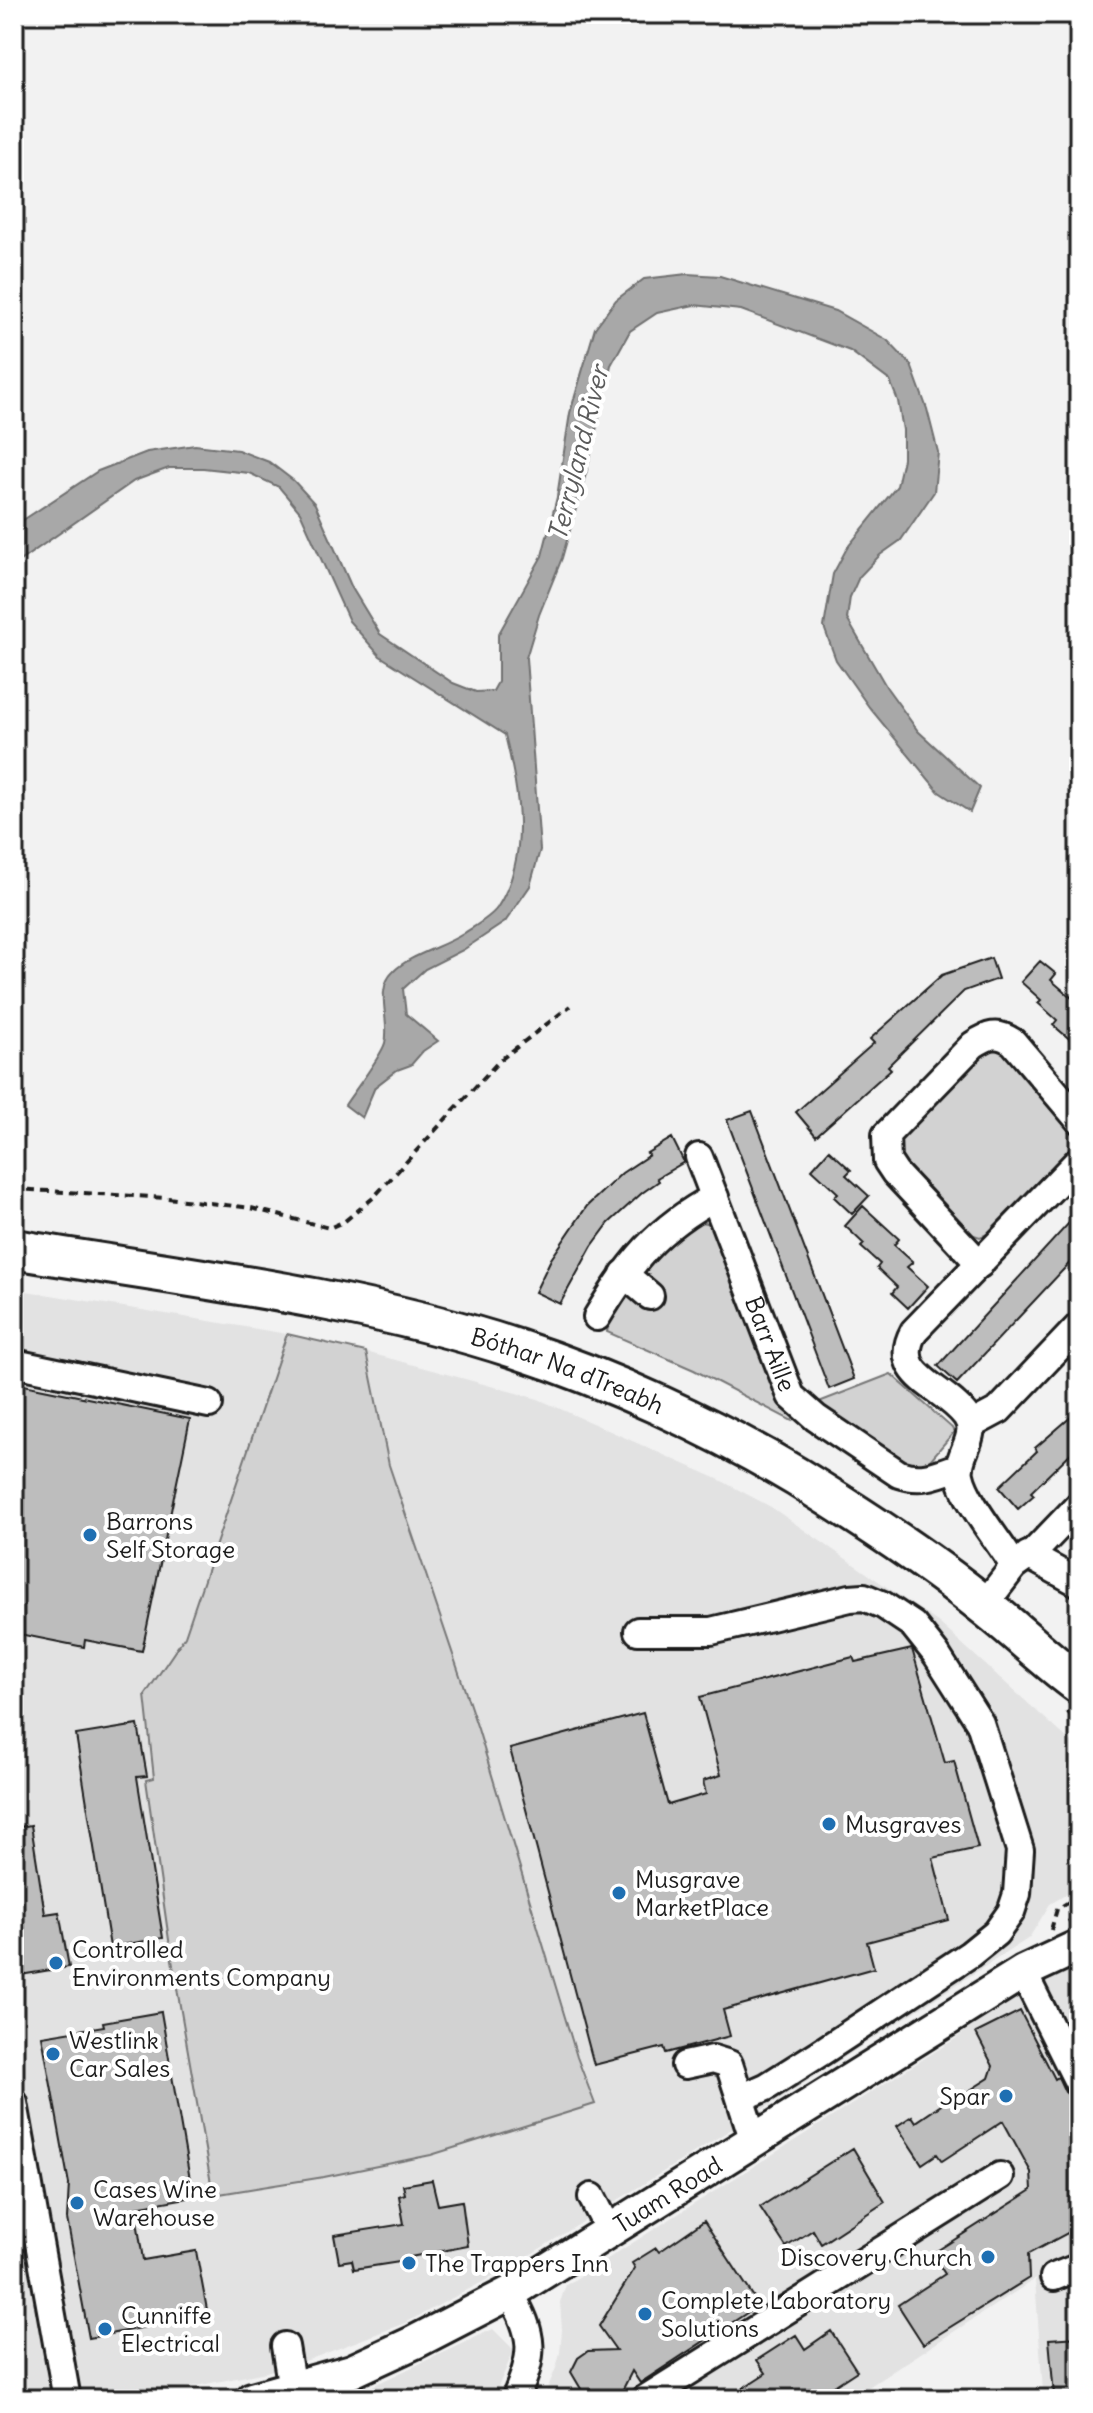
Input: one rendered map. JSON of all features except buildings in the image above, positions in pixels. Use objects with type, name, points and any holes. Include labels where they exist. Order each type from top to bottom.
[{"type":"highway","name":"Bóthar Na dTreabh","points":[[14,1249],[368,1311],[457,1331],[553,1362],[676,1415],[794,1476],[889,1537],[984,1605],[1048,1662],[1073,1698]]},
{"type":"main road","name":"Tuam Road","points":[[1023,1972],[1064,1927]]},
{"type":"main road","name":"Tuam Road","points":[[252,2399],[352,2371],[510,2293],[1023,1972],[1079,1946]]},
{"type":"street","points":[[980,1264],[895,1173],[887,1161],[886,1135],[973,1045],[989,1034],[1013,1042],[1079,1120]]},
{"type":"street","name":"Barr Aille","points":[[699,1157],[791,1396],[816,1418],[899,1474],[928,1478],[960,1466]]},
{"type":"street","points":[[1079,1160],[914,1331],[906,1353],[910,1366],[953,1403],[971,1425],[971,1435],[960,1466],[961,1479],[975,1507],[1021,1561],[1079,1583]]},
{"type":"street","points":[[597,1317],[649,1242],[685,1213],[715,1197]]},
{"type":"street","points":[[624,1274],[650,1296]]},
{"type":"street","points":[[971,1425],[999,1410],[1079,1326]]},
{"type":"street","points":[[14,1365],[209,1404]]},
{"type":"street","points":[[984,1605],[1021,1561],[1079,1505]]},
{"type":"street","points":[[638,1631],[711,1631],[850,1598],[864,1597],[883,1605],[913,1625],[936,1654],[980,1723],[1020,1850],[1017,1894],[1011,1912],[996,1933],[970,1954],[820,2053],[766,2087],[741,2098]]},
{"type":"street","points":[[1023,1972],[1079,2084]]},
{"type":"street","points":[[685,2065],[713,2059],[729,2064],[754,2141]]},
{"type":"street","points":[[14,2103],[67,2399]]},
{"type":"street","points":[[645,2399],[1000,2176]]},
{"type":"street","points":[[592,2197],[610,2232]]},
{"type":"street","points":[[1054,2277],[1079,2267]]},
{"type":"street","points":[[510,2293],[528,2328],[531,2346],[530,2361],[515,2399]]},
{"type":"street","points":[[285,2346],[292,2389]]},
{"type":"path","points":[[14,1189],[168,1198],[237,1207],[329,1228],[345,1221],[373,1198],[499,1061],[570,1006]]},
{"type":"path","points":[[1073,1698],[1079,1724]]},
{"type":"path","points":[[1064,1927],[1057,1909],[1079,1896]]},
{"type":"shaded area","points":[[1003,1047],[1072,1127],[1076,1143],[993,1232],[980,1237],[968,1233],[900,1158],[897,1150],[900,1135],[983,1048]]},
{"type":"shaded area","points":[[689,1220],[711,1224],[797,1412],[792,1421],[694,1370],[607,1332],[612,1307],[642,1273],[642,1267]]},
{"type":"shaded area","points":[[14,1289],[287,1334],[185,1636],[145,1695],[154,1779],[146,1780],[214,2195],[430,2156],[596,2104],[578,2056],[478,1729],[390,1465],[366,1352],[538,1399],[720,1480],[771,1507],[939,1623],[1079,1749],[1079,1887],[1050,1904],[1029,1938],[509,2268],[405,2323],[308,2360],[266,2372],[131,2399],[14,2399]]},
{"type":"shaded area","points":[[287,1334],[366,1352],[389,1465],[478,1729],[577,2057],[595,2104],[431,2155],[213,2195],[171,1954],[146,1780],[154,1778],[145,1695],[185,1636]]},
{"type":"shaded area","points":[[891,1374],[954,1432],[926,1465],[912,1465],[819,1402]]},
{"type":"shaded area","points":[[1079,1963],[1079,2399],[1065,2399],[1043,2392],[1035,2279],[850,2399],[543,2399],[560,2353],[560,2302],[566,2285],[955,2039],[1022,1989]]},
{"type":"shaded area","points":[[493,2329],[514,2350],[493,2399],[333,2399],[366,2389]]},
{"type":"water","name":"Terryland River","points":[[687,274],[720,276],[835,311],[887,340],[911,365],[938,452],[934,492],[901,540],[880,555],[859,577],[850,597],[847,619],[887,688],[918,731],[980,788],[970,812],[939,792],[869,707],[836,660],[824,627],[833,574],[847,548],[897,486],[903,459],[903,430],[898,401],[890,381],[850,351],[741,310],[694,305],[657,313],[630,331],[611,365],[587,470],[562,558],[526,658],[540,850],[530,886],[505,922],[463,950],[425,969],[403,989],[406,1014],[438,1041],[423,1051],[411,1065],[397,1070],[375,1087],[362,1118],[345,1105],[385,1043],[384,997],[387,979],[408,961],[455,939],[486,919],[497,908],[508,888],[515,866],[519,823],[518,800],[505,735],[380,656],[349,621],[300,512],[279,487],[249,473],[169,468],[134,481],[14,565],[14,526],[98,471],[147,452],[195,445],[238,450],[269,462],[294,481],[315,504],[352,588],[380,634],[453,683],[476,692],[493,691],[498,682],[498,635],[542,556],[557,497],[570,413],[595,328],[616,300],[644,279]]},
{"type":"place","name":"Barrons Self Storage","points":[[90,1535]]},
{"type":"place","name":"Musgraves","points":[[829,1824]]},
{"type":"place","name":"Musgrave MarketPlace","points":[[619,1893]]},
{"type":"place","name":"Controlled Environments Company","points":[[56,1963]]},
{"type":"place","name":"Westlink Car Sales","points":[[53,2054]]},
{"type":"place","name":"Spar","points":[[1006,2096]]},
{"type":"place","name":"Cases Wine Warehouse","points":[[77,2203]]},
{"type":"place","name":"Discovery Church","points":[[988,2257]]},
{"type":"place","name":"The Trappers Inn","points":[[409,2263]]},
{"type":"place","name":"Complete Laboratory Solutions","points":[[645,2314]]},
{"type":"place","name":"Cunniffe Electrical","points":[[105,2329]]}]
